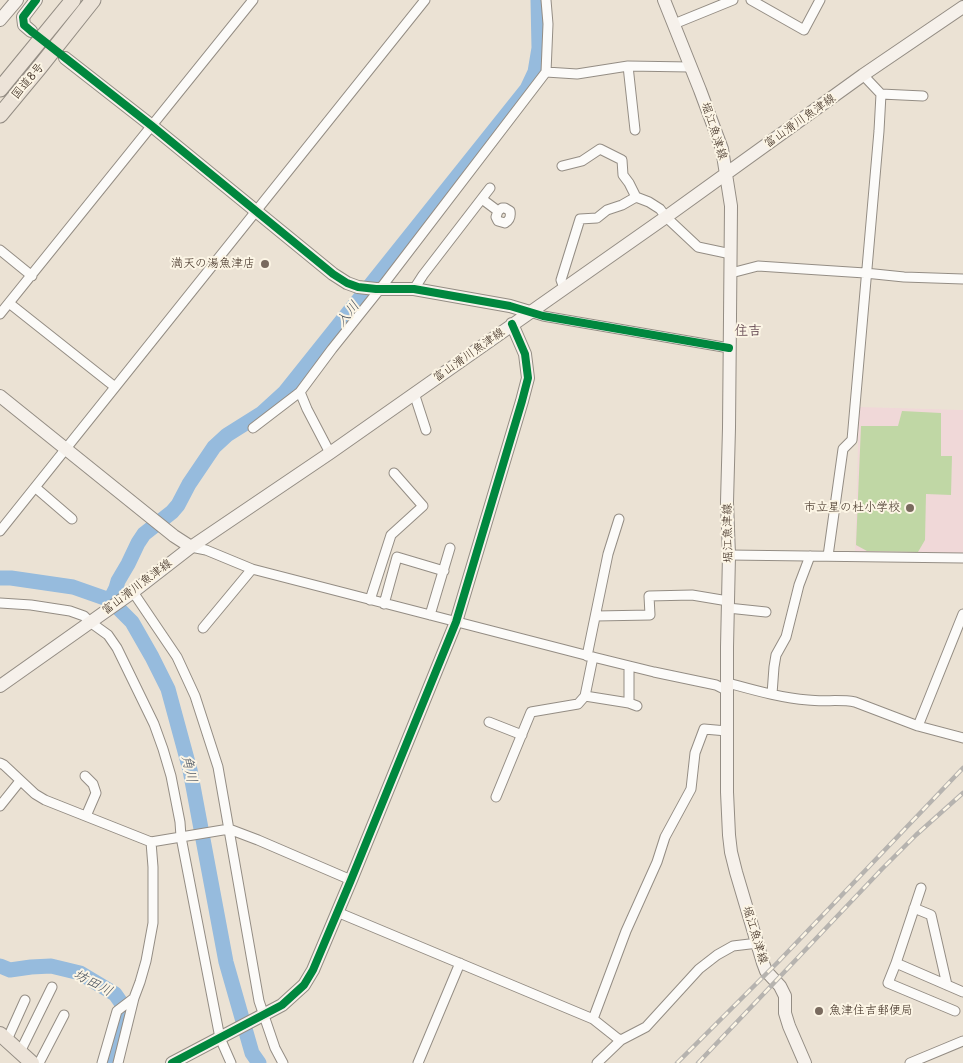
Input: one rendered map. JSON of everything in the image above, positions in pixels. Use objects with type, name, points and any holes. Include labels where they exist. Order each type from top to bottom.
[{"type":"highway","name":"国道8号","points":[[0,89],[72,0]]},
{"type":"highway","name":"国道8号","points":[[0,114],[93,0]]},
{"type":"main road","points":[[0,20],[17,0]]},
{"type":"main road","points":[[31,31],[24,24],[23,17],[36,0]]},
{"type":"main road","name":"堀江魚津線","points":[[664,0],[722,149],[731,206],[727,502],[729,555],[727,792],[731,852],[766,971],[780,986],[785,996],[785,1013],[805,1063]]},
{"type":"main road","name":"富山滑川魚津線","points":[[0,686],[130,594],[191,547],[330,453],[963,7]]},
{"type":"main road","points":[[65,58],[347,284],[378,289],[414,289],[510,306],[530,312]]},
{"type":"main road","points":[[172,1063],[282,1005],[304,985],[313,970],[456,622],[528,378],[525,354],[512,324]]},
{"type":"main road","points":[[0,396],[174,536],[191,547]]},
{"type":"main road","points":[[3,1037],[32,1063]]},
{"type":"street","points":[[0,314],[253,0]]},
{"type":"street","points":[[0,531],[425,0]]},
{"type":"street","points":[[253,428],[300,392],[546,72],[548,24],[546,0]]},
{"type":"street","points":[[674,24],[733,0]]},
{"type":"street","points":[[751,0],[804,30],[820,0]]},
{"type":"street","points":[[546,72],[577,74],[628,66],[690,67]]},
{"type":"street","points":[[628,66],[635,130]]},
{"type":"street","points":[[863,76],[881,94],[923,96]]},
{"type":"street","points":[[828,556],[843,449],[852,440],[881,94]]},
{"type":"street","points":[[562,166],[582,162],[600,149],[622,160],[623,175],[636,197],[660,208],[698,247],[731,254]]},
{"type":"street","points":[[414,289],[490,188]]},
{"type":"street","points":[[564,288],[561,280],[580,219],[597,218],[606,210],[622,205],[636,197]]},
{"type":"street","points":[[482,199],[498,211]]},
{"type":"street","points":[[0,250],[32,276]]},
{"type":"street","points":[[731,273],[758,266],[904,277],[963,279]]},
{"type":"street","points":[[9,303],[115,387]]},
{"type":"street","points":[[530,312],[543,316],[729,348]]},
{"type":"street","points":[[300,392],[330,453]]},
{"type":"street","points":[[414,393],[426,430]]},
{"type":"street","points":[[370,600],[391,535],[423,506],[394,473]]},
{"type":"street","points":[[36,488],[72,519]]},
{"type":"street","points":[[496,797],[531,712],[578,704],[585,696],[596,616],[608,554],[619,520]]},
{"type":"street","points":[[191,547],[206,550],[252,569],[590,657],[716,685],[809,700],[846,700],[918,726],[963,738]]},
{"type":"street","points":[[430,615],[450,548]]},
{"type":"street","points":[[729,555],[963,558]]},
{"type":"street","points":[[772,694],[776,655],[786,637],[799,586],[810,556]]},
{"type":"street","points":[[384,604],[397,557],[444,570]]},
{"type":"street","points":[[203,628],[252,569]]},
{"type":"street","points":[[130,594],[177,657],[195,696],[218,767],[226,829],[262,1015],[275,1048],[284,1063]]},
{"type":"street","points":[[596,616],[650,615],[649,596],[692,595],[766,612]]},
{"type":"street","points":[[0,603],[70,611],[84,616],[108,635],[116,648],[154,724],[171,776],[221,1037],[231,1063]]},
{"type":"street","points":[[918,726],[963,614]]},
{"type":"street","points":[[585,696],[633,704],[629,666]]},
{"type":"street","points":[[488,722],[522,735]]},
{"type":"street","points":[[593,1019],[626,931],[657,862],[665,837],[691,789],[695,752],[704,729],[727,731]]},
{"type":"street","points":[[0,763],[35,794],[45,800],[151,842],[226,829],[258,840],[351,880]]},
{"type":"street","points":[[85,776],[93,784],[96,793],[86,816]]},
{"type":"street","points":[[0,806],[20,781]]},
{"type":"street","points":[[118,1063],[134,998],[146,961],[153,923],[151,842]]},
{"type":"street","points":[[921,888],[888,983],[955,1011]]},
{"type":"street","points":[[914,908],[931,916],[947,985]]},
{"type":"street","points":[[337,912],[593,1019],[622,1040]]},
{"type":"street","points":[[597,1063],[622,1040],[646,1027],[699,969],[717,955],[733,946],[758,943]]},
{"type":"street","points":[[418,1063],[460,963]]},
{"type":"street","points":[[896,963],[963,992]]},
{"type":"street","points":[[20,1052],[52,987]]},
{"type":"street","points":[[102,1063],[117,1011],[134,998]]},
{"type":"street","points":[[3,1037],[25,1000]]},
{"type":"street","points":[[39,1063],[64,1015]]},
{"type":"street","points":[[910,1063],[963,1041]]},
{"type":"shaded area","name":"市立星の杜小学校","points":[[859,407],[963,410],[963,558],[855,555]]},
{"type":"green space","name":"市立星の杜小学校","points":[[902,411],[941,413],[941,456],[952,456],[951,495],[926,494],[925,540],[918,552],[867,551],[856,545],[861,426],[898,426]]},
{"type":"waterway","name":"入川","points":[[110,600],[118,581],[144,534],[178,505],[189,484],[214,447],[227,435],[262,413],[285,392],[527,89],[535,72],[539,48],[538,0]]},
{"type":"waterway","name":"角川","points":[[0,578],[73,587],[110,600],[132,622],[152,657],[168,689],[190,770],[226,962],[252,1053],[259,1063]]},
{"type":"waterway","name":"坊田川","points":[[0,966],[10,970],[51,966],[80,973],[115,994],[124,1007],[112,1063]]},
{"type":"railway","points":[[677,1063],[778,962],[963,768]]},
{"type":"railway","points":[[698,1063],[882,869],[916,835],[963,793]]},
{"type":"cycle path","points":[[36,0],[23,17],[24,25],[152,126],[333,274],[347,283],[358,287],[376,289],[414,289],[510,306],[543,316],[729,348]]},
{"type":"cycle path","points":[[172,1063],[282,1005],[304,985],[313,970],[456,622],[528,378],[525,354],[512,324]]},
{"type":"place","name":"満天の湯魚津店","points":[[265,264]]},
{"type":"place","name":"市立星の杜小学校","points":[[910,508]]},
{"type":"place","name":"魚津住吉郵便局","points":[[819,1011]]},
{"type":"district","name":"住吉","points":[[748,331]]}]
